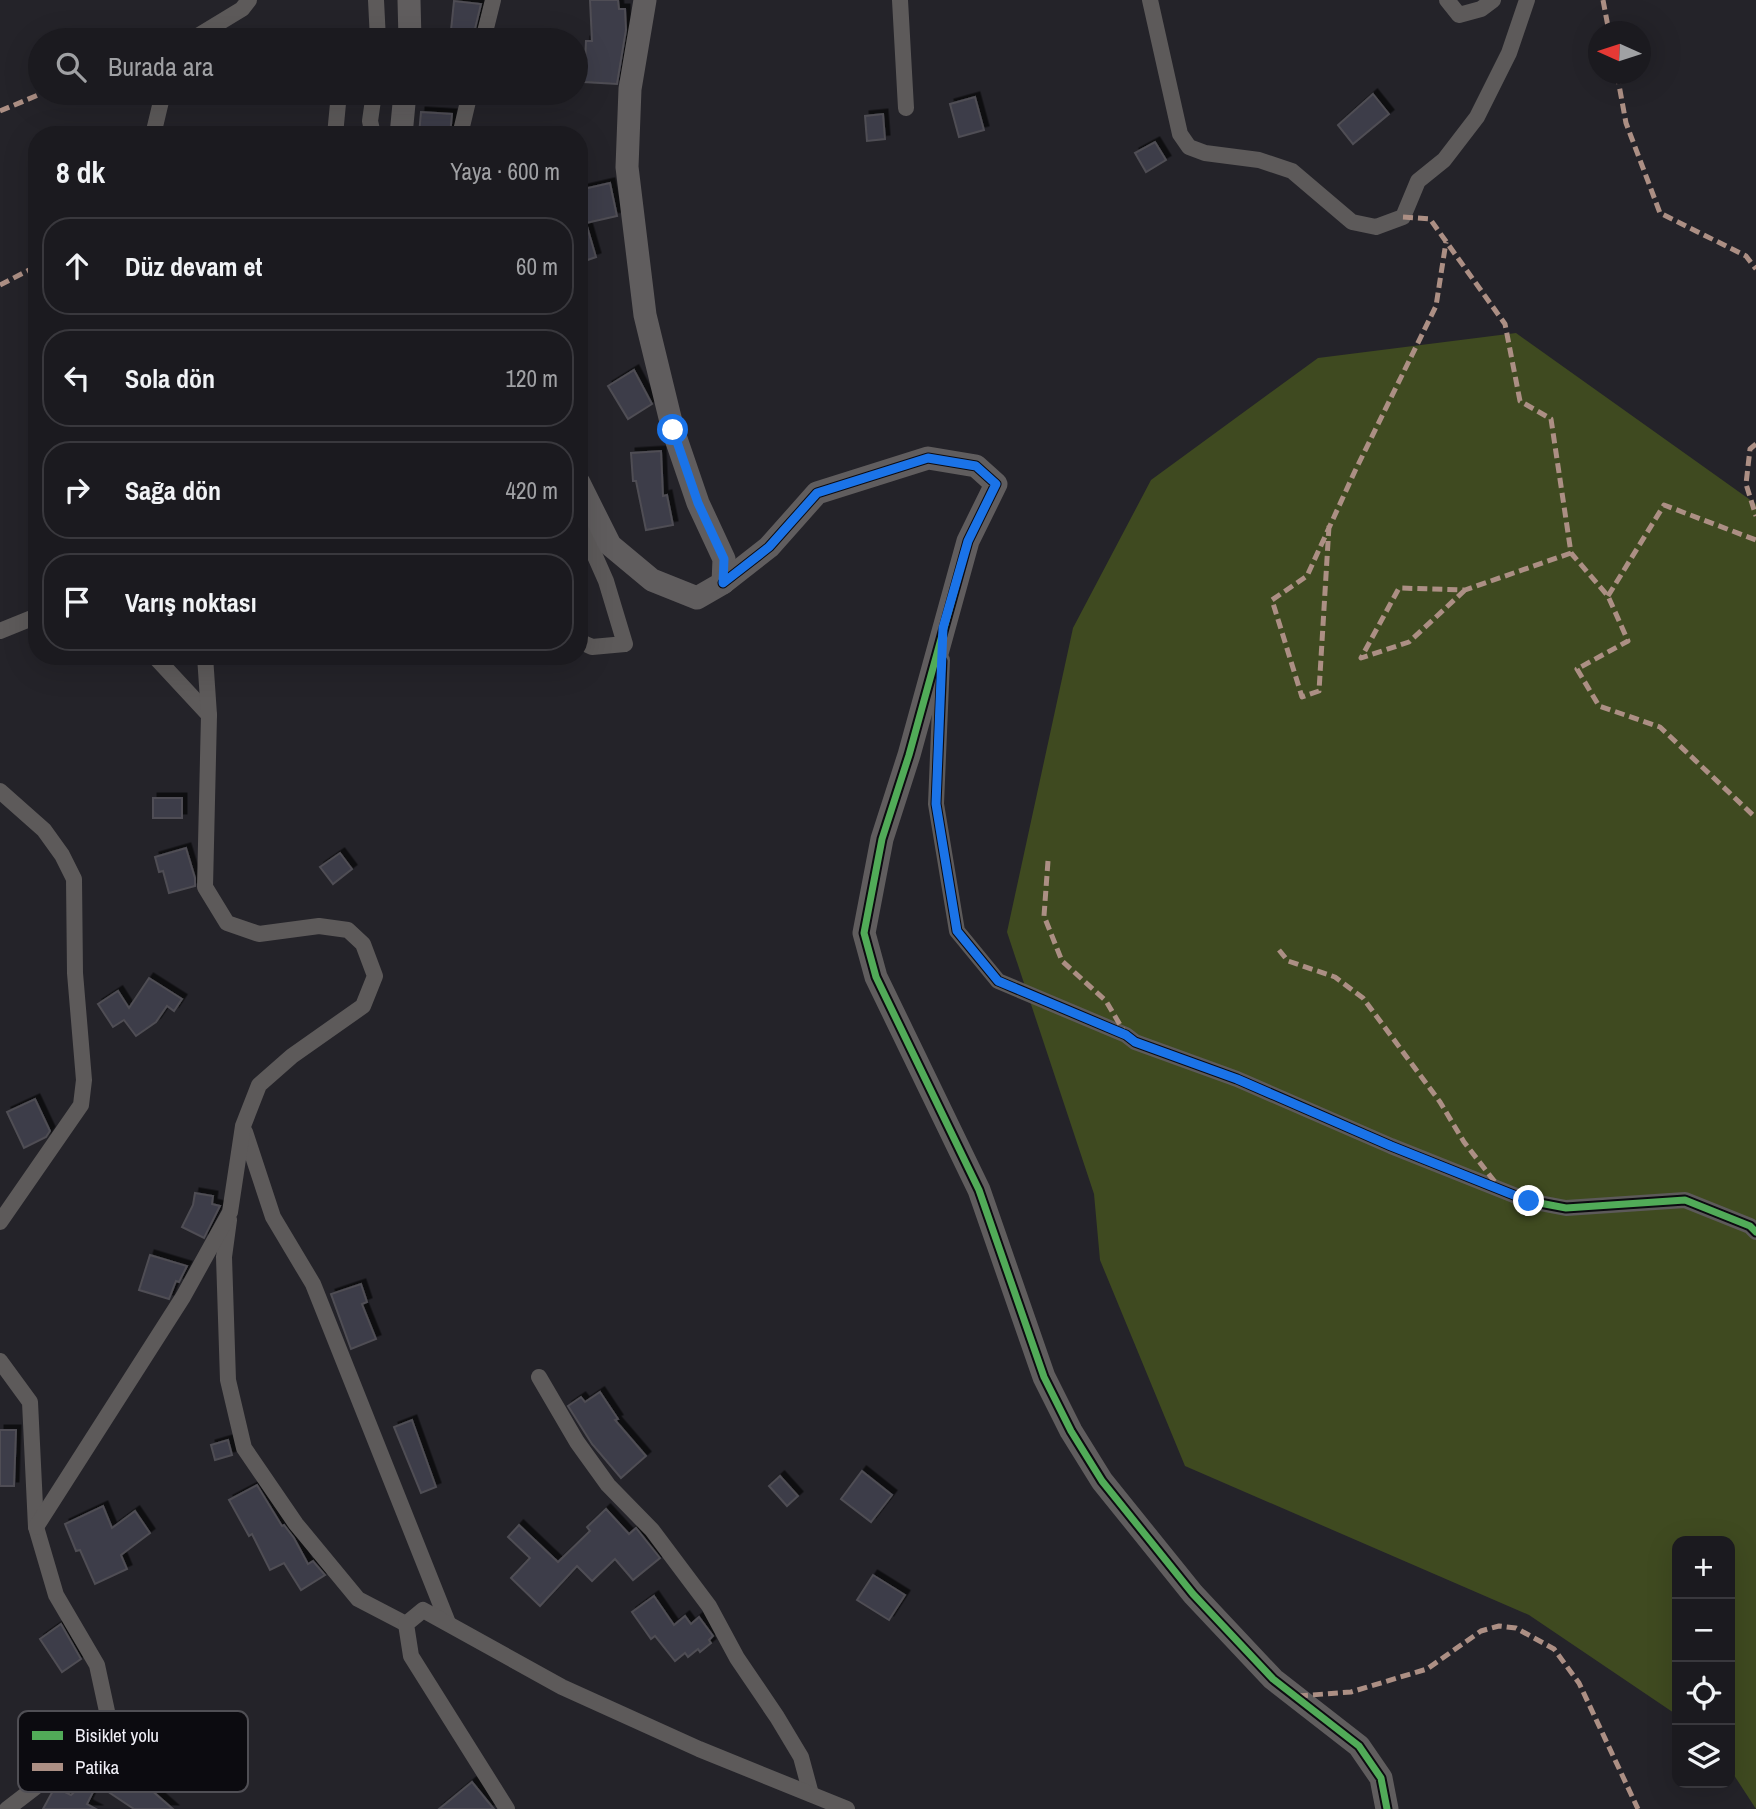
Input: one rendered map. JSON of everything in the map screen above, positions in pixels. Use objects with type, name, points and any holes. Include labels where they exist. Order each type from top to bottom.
[{"type":"street","points":[[211,28],[242,9],[249,0]]},
{"type":"street","points":[[376,0],[377,28]]},
{"type":"street","points":[[410,0],[410,28]]},
{"type":"street","points":[[486,28],[493,0]]},
{"type":"street","points":[[645,0],[630,89],[627,167],[645,315],[673,430],[698,503],[724,559],[723,583]]},
{"type":"street","points":[[900,0],[906,108]]},
{"type":"street","points":[[1150,0],[1180,134],[1189,147],[1205,153],[1259,160],[1292,171],[1352,222],[1376,227],[1402,217],[1418,181],[1444,160],[1478,117],[1509,53],[1527,0]]},
{"type":"street","points":[[1447,0],[1459,15],[1480,9],[1493,0]]},
{"type":"street","points":[[155,126],[160,105]]},
{"type":"street","points":[[336,126],[339,105]]},
{"type":"street","points":[[371,126],[372,105]]},
{"type":"street","points":[[402,126],[404,105]]},
{"type":"street","points":[[462,126],[467,105]]},
{"type":"street","points":[[588,501],[610,545],[652,580],[697,598],[723,583],[769,547],[817,493],[928,458],[976,466],[996,484],[968,541],[909,755],[882,839],[863,933],[876,978],[979,1190],[1044,1377],[1071,1431],[1102,1481],[1193,1594],[1273,1679],[1359,1746],[1381,1778],[1387,1809]]},
{"type":"street","points":[[588,540],[606,581],[625,644],[588,645]]},
{"type":"street","points":[[0,631],[28,620]]},
{"type":"street","points":[[943,628],[936,804],[957,931],[998,981],[1126,1035],[1135,1042],[1237,1079],[1391,1146],[1529,1201],[1566,1208],[1685,1200],[1750,1226],[1756,1232]]},
{"type":"street","points":[[163,665],[209,715]]},
{"type":"street","points":[[206,665],[209,715],[205,887],[227,923],[259,934],[319,926],[348,930],[363,944],[375,976],[363,1006],[292,1056],[259,1085],[243,1126],[224,1257],[228,1381],[243,1448],[296,1524],[358,1599],[405,1624]]},
{"type":"street","points":[[0,791],[44,830],[62,855],[74,879],[75,973],[84,1080],[81,1105],[0,1222]]},
{"type":"street","points":[[243,1126],[272,1217],[313,1284],[447,1623]]},
{"type":"street","points":[[36,1527],[175,1309],[230,1212]]},
{"type":"street","points":[[2,1364],[30,1402],[36,1527],[56,1595],[97,1665],[107,1711]]},
{"type":"street","points":[[539,1377],[577,1442],[608,1485],[652,1530],[709,1606],[737,1658],[800,1757],[811,1794]]},
{"type":"street","points":[[405,1624],[423,1610],[562,1687],[699,1749],[847,1809]]},
{"type":"street","points":[[405,1624],[411,1656],[507,1809]]},
{"type":"street","points":[[7,1809],[29,1792]]},
{"type":"green space","points":[[1516,333],[1756,504],[1756,1809],[1735,1777],[1735,1536],[1672,1536],[1672,1712],[1529,1615],[1185,1466],[1100,1260],[1094,1194],[1007,932],[1073,628],[1151,480],[1318,358]]},
{"type":"building","points":[[590,0],[618,0],[619,9],[625,9],[626,30],[617,84],[588,82],[588,41],[592,41]]},
{"type":"building","points":[[454,1],[481,4],[475,28],[451,28]]},
{"type":"building","points":[[1373,94],[1389,114],[1353,144],[1338,125]]},
{"type":"building","points":[[975,97],[984,130],[959,137],[950,104]]},
{"type":"building","points":[[421,112],[452,114],[451,126],[420,126]]},
{"type":"building","points":[[883,114],[885,139],[867,141],[865,116]]},
{"type":"building","points":[[1155,142],[1166,160],[1146,172],[1135,153]]},
{"type":"building","points":[[610,183],[617,216],[588,223],[588,188]]},
{"type":"building","points":[[588,230],[596,257],[588,260]]},
{"type":"building","points":[[634,370],[652,404],[628,419],[608,386]]},
{"type":"building","points":[[661,451],[663,496],[667,495],[673,525],[646,530],[636,481],[633,481],[631,453]]},
{"type":"building","points":[[153,798],[182,798],[182,818],[153,818]]},
{"type":"building","points":[[186,848],[195,886],[169,893],[163,871],[159,872],[155,857]]},
{"type":"building","points":[[340,853],[352,869],[333,884],[320,867]]},
{"type":"building","points":[[149,978],[182,999],[174,1011],[167,1006],[156,1022],[136,1036],[124,1020],[113,1027],[98,1004],[118,991],[129,1008]]},
{"type":"building","points":[[35,1099],[50,1131],[46,1137],[24,1148],[7,1112]]},
{"type":"building","points":[[195,1193],[213,1196],[212,1204],[220,1206],[204,1238],[182,1227],[193,1205]]},
{"type":"building","points":[[150,1255],[187,1266],[179,1282],[176,1281],[169,1299],[139,1290]]},
{"type":"building","points":[[361,1284],[367,1302],[362,1304],[376,1339],[351,1349],[331,1294]]},
{"type":"building","points":[[600,1392],[618,1419],[615,1420],[646,1456],[621,1478],[592,1444],[568,1406],[581,1397],[585,1402]]},
{"type":"building","points":[[412,1420],[436,1487],[421,1493],[394,1427]]},
{"type":"building","points":[[0,1430],[16,1430],[14,1486],[0,1486]]},
{"type":"building","points":[[228,1440],[232,1455],[215,1460],[211,1445]]},
{"type":"building","points":[[862,1471],[892,1495],[871,1522],[841,1499]]},
{"type":"building","points":[[780,1476],[798,1496],[787,1506],[769,1486]]},
{"type":"building","points":[[257,1485],[282,1526],[284,1525],[294,1538],[308,1564],[313,1561],[325,1575],[301,1590],[284,1563],[270,1570],[252,1534],[249,1536],[229,1500]]},
{"type":"building","points":[[103,1506],[112,1528],[135,1511],[150,1533],[121,1555],[127,1569],[95,1584],[80,1550],[76,1551],[65,1524]]},
{"type":"building","points":[[606,1509],[629,1534],[636,1528],[660,1558],[633,1580],[615,1559],[592,1581],[577,1566],[540,1606],[511,1578],[530,1558],[508,1537],[519,1525],[558,1562],[590,1531],[587,1527]]},
{"type":"building","points":[[873,1575],[905,1595],[889,1620],[857,1600]]},
{"type":"building","points":[[654,1596],[674,1625],[685,1616],[691,1624],[699,1617],[713,1636],[709,1640],[711,1643],[700,1652],[698,1649],[688,1657],[685,1653],[675,1661],[655,1636],[651,1639],[632,1612]]},
{"type":"building","points":[[61,1624],[81,1659],[62,1672],[40,1639]]},
{"type":"building","points":[[472,1782],[494,1809],[439,1809]]},
{"type":"building","points":[[52,1792],[71,1795],[74,1792],[93,1792],[87,1804],[96,1809],[43,1809]]},
{"type":"building","points":[[108,1792],[154,1792],[173,1809],[134,1809]]},
{"type":"marked path","points":[[1603,0],[1607,21]]},
{"type":"marked path","points":[[1619,84],[1626,123],[1660,213],[1746,256],[1756,269]]},
{"type":"marked path","points":[[0,111],[28,99]]},
{"type":"marked path","points":[[1403,217],[1430,219],[1505,324],[1520,401],[1551,419],[1571,553],[1608,596],[1628,641],[1577,669],[1599,706],[1660,727],[1756,818]]},
{"type":"marked path","points":[[1329,526],[1319,691],[1302,697],[1272,600],[1307,576],[1355,471],[1436,306],[1446,242]]},
{"type":"marked path","points":[[0,285],[28,271]]},
{"type":"marked path","points":[[1756,444],[1750,449],[1746,484],[1756,516]]},
{"type":"marked path","points":[[1608,596],[1664,505],[1756,540]]},
{"type":"marked path","points":[[1465,590],[1409,642],[1361,658],[1399,588],[1465,590],[1571,553]]},
{"type":"marked path","points":[[1048,861],[1044,916],[1062,961],[1106,1001],[1126,1035]]},
{"type":"marked path","points":[[1279,950],[1288,961],[1335,977],[1363,998],[1498,1186]]},
{"type":"marked path","points":[[1298,1696],[1351,1692],[1427,1669],[1481,1631],[1499,1626],[1516,1628],[1554,1649],[1579,1683],[1638,1809]]},
{"type":"cycle path","points":[[723,583],[769,547],[817,493],[928,458],[976,466],[996,484],[968,541],[909,755],[882,839],[864,933],[876,977],[979,1190],[1044,1377],[1071,1431],[1102,1481],[1193,1594],[1273,1679],[1359,1746],[1381,1778],[1387,1809]]},
{"type":"cycle path","points":[[942,661],[936,804],[957,931],[998,981],[1126,1035],[1135,1042],[1237,1079],[1391,1146],[1529,1201],[1566,1208],[1685,1200],[1750,1226],[1756,1232]]},
{"type":"route","points":[[673,430],[698,503],[724,559],[723,583],[769,547],[817,493],[928,458],[976,466],[996,484],[968,541],[943,628],[936,804],[957,931],[998,981],[1126,1035],[1135,1042],[1237,1079],[1391,1146],[1529,1201]]}]
